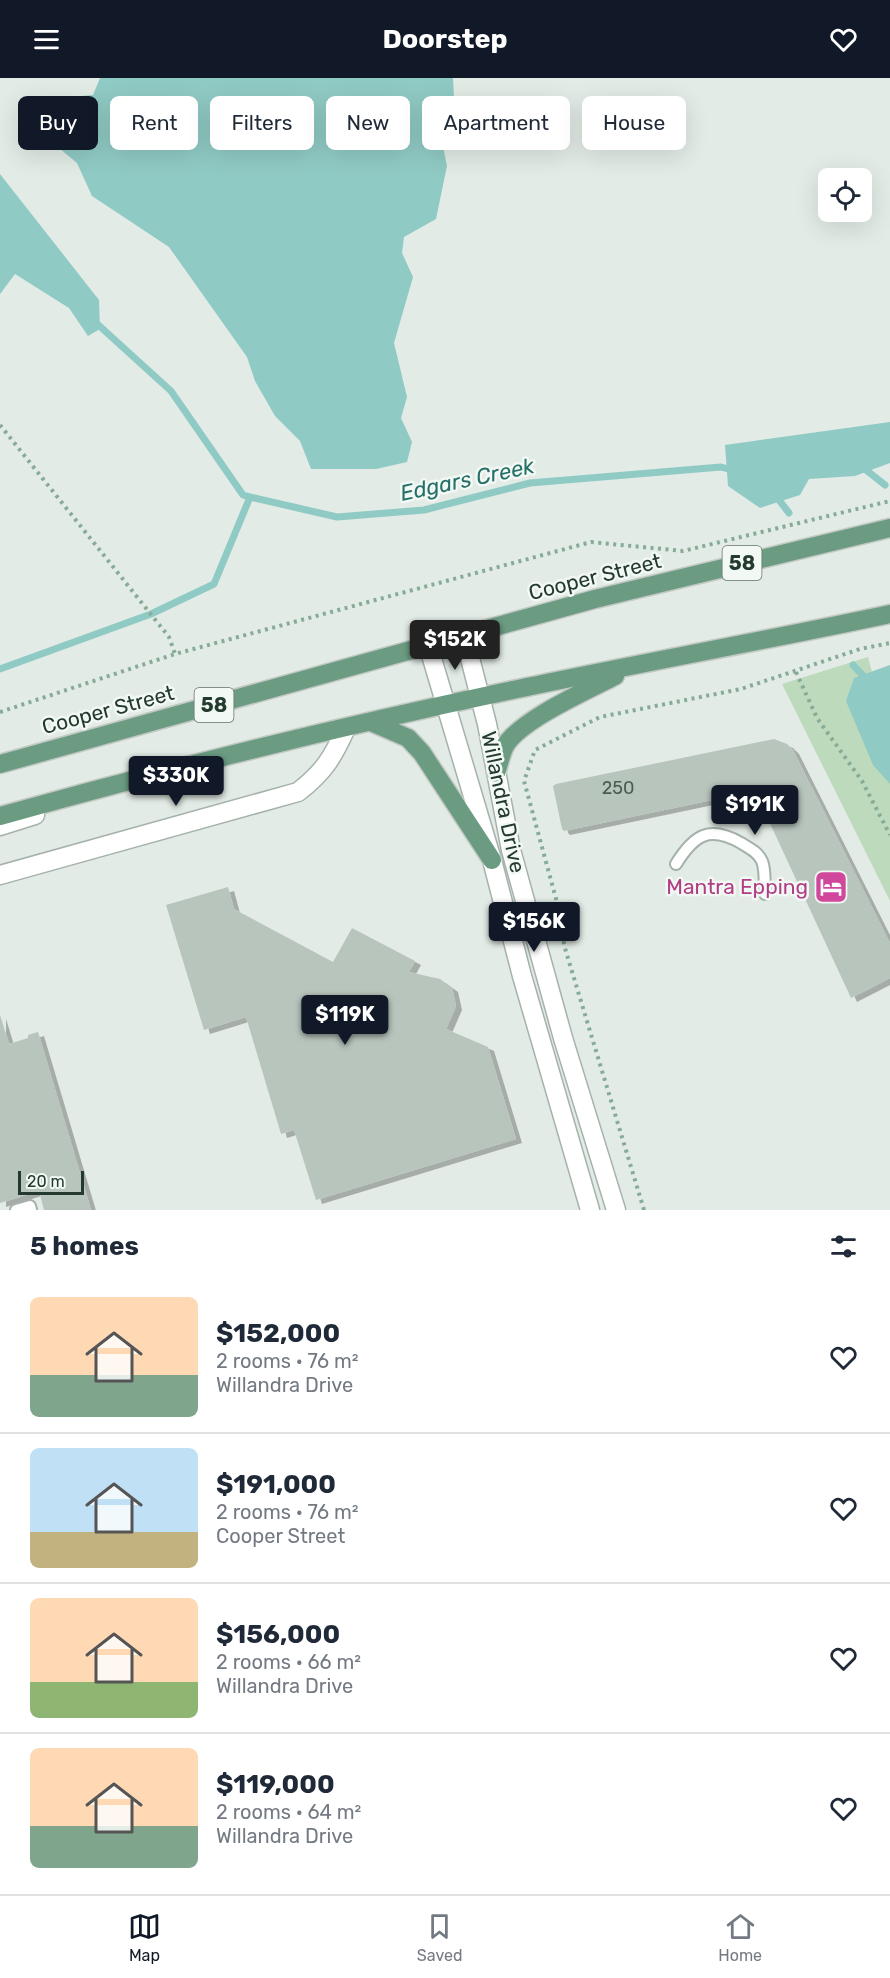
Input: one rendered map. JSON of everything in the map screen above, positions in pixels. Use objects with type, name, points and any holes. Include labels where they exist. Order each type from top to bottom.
[{"type":"main road","name":"Cooper Street","points":[[0,764],[595,599],[890,528]]},
{"type":"main road","name":"58","points":[[0,816],[121,782],[371,722],[636,665],[890,614]]},
{"type":"main road","points":[[496,773],[506,746],[519,731],[562,703],[636,665]]},
{"type":"main road","points":[[371,722],[408,738],[422,753],[492,860]]},
{"type":"street","name":"Willandra Drive","points":[[464,635],[481,698],[511,850],[533,932],[616,1210]]},
{"type":"street","name":"Willandra Drive","points":[[428,645],[492,860],[522,976],[590,1210]]},
{"type":"street","points":[[0,875],[298,792],[320,775],[346,728]]},
{"type":"street","points":[[0,826],[121,782]]},
{"type":"lane","points":[[676,864],[696,839],[716,833],[727,835],[755,852],[761,859],[765,894]]},
{"type":"lane","points":[[16,1210],[30,1206],[31,1210]]},
{"type":"path","points":[[0,425],[169,637],[175,654]]},
{"type":"path","points":[[0,712],[175,654],[591,542],[683,551],[890,501]]},
{"type":"path","points":[[644,1210],[564,945],[561,917],[524,781],[535,750],[600,717],[741,689],[860,649],[890,644]]},
{"type":"path","points":[[796,672],[817,718],[862,782],[890,835]]},
{"type":"green space","points":[[868,657],[872,672],[890,679],[890,901],[782,684]]},
{"type":"water","points":[[100,78],[453,78],[454,96],[422,96],[422,150],[444,150],[447,166],[436,219],[404,237],[402,253],[413,277],[394,343],[407,397],[401,418],[412,442],[407,462],[376,469],[311,469],[300,441],[275,416],[255,381],[247,357],[169,247],[92,196],[77,163],[61,150],[98,150],[98,96],[81,96],[93,95]]},
{"type":"water","points":[[0,174],[99,300],[100,329],[88,336],[69,308],[15,274],[0,294]]},
{"type":"water","points":[[890,422],[890,463],[855,476],[809,479],[800,495],[760,508],[728,486],[725,445]]},
{"type":"water","points":[[890,665],[890,784],[873,765],[846,701],[854,678]]},
{"type":"building","name":"Mantra Epping","points":[[774,739],[787,744],[793,750],[890,943],[890,978],[851,998],[755,791],[564,831],[562,829],[553,786],[556,784]]},
{"type":"building","points":[[228,887],[234,909],[333,962],[352,928],[415,961],[409,972],[440,979],[452,988],[456,1006],[446,1029],[488,1047],[516,1139],[316,1200],[294,1130],[281,1134],[246,1017],[204,1030],[166,905]]},
{"type":"building","points":[[0,1015],[9,1044],[38,1032],[91,1210],[44,1210],[39,1191],[0,1203]]},
{"type":"waterway","name":"Edgars Creek","points":[[94,321],[171,391],[243,495],[250,497],[337,517],[424,510],[530,483],[721,467],[735,471]]},
{"type":"waterway","points":[[861,466],[885,485]]},
{"type":"waterway","name":"Edgars Creek","points":[[776,496],[789,513]]},
{"type":"waterway","points":[[0,669],[151,614],[214,584],[250,497]]},
{"type":"waterway","name":"Edgars Creek","points":[[853,665],[869,682]]},
{"type":"place","name":"Mantra Epping","points":[[831,887]]}]
